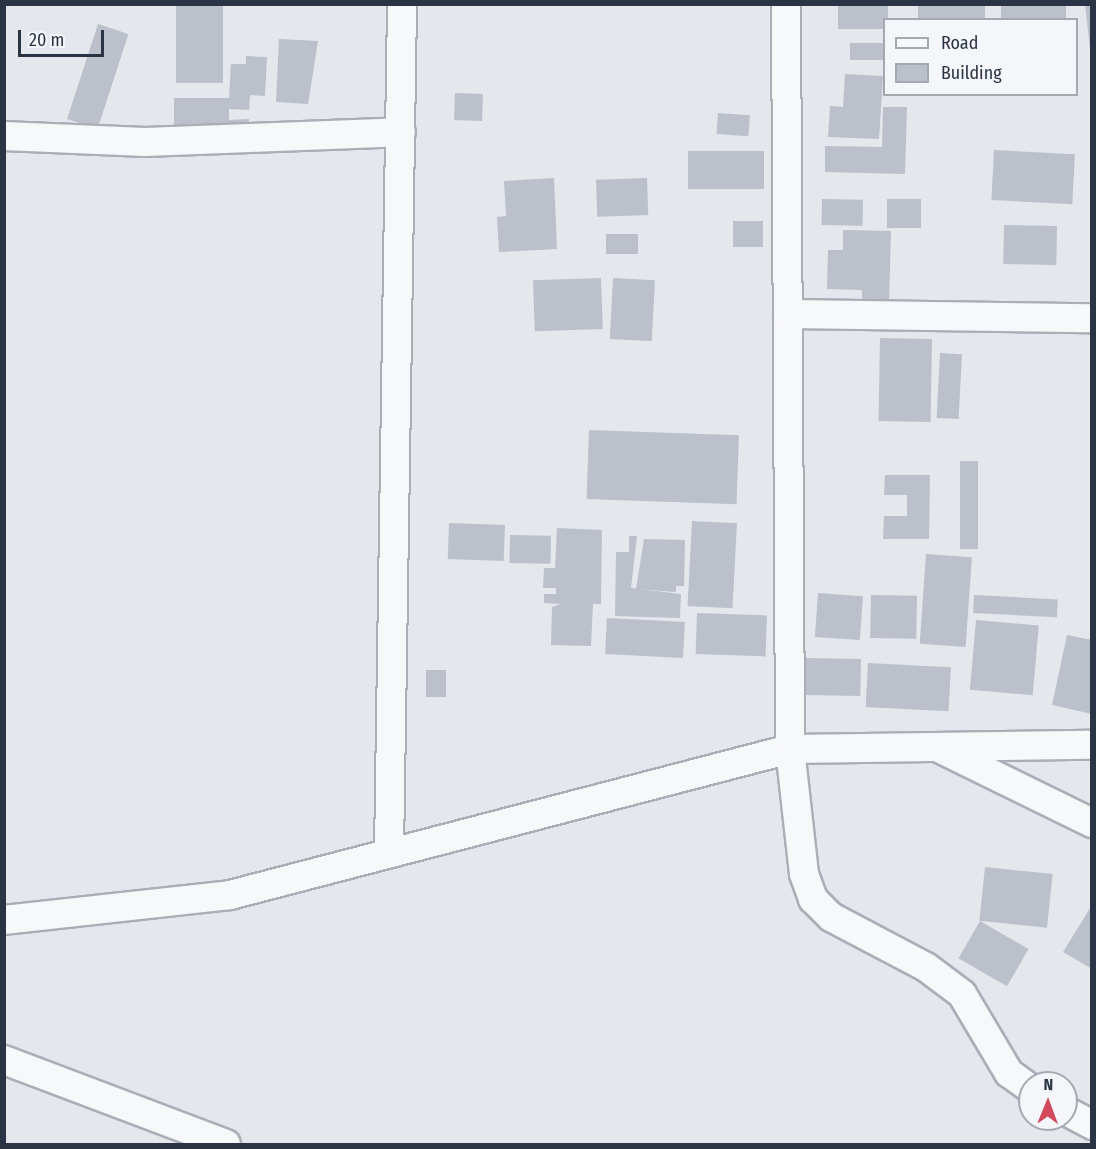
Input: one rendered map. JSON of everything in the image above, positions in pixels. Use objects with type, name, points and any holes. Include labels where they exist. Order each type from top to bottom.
[{"type":"street","points":[[389,852],[402,4]]},
{"type":"street","points":[[786,4],[790,749],[804,874],[813,899],[831,917],[926,967],[962,994],[1009,1073],[1018,1079]]},
{"type":"street","points":[[4,136],[145,142],[401,132]]},
{"type":"street","points":[[788,314],[1092,318]]},
{"type":"street","points":[[4,920],[230,895],[790,749],[1092,745]]},
{"type":"street","points":[[937,746],[1092,823]]},
{"type":"street","points":[[4,1060],[226,1144]]},
{"type":"street","points":[[1078,1117],[1092,1125]]},
{"type":"building","points":[[176,4],[223,4],[223,83],[176,83]]},
{"type":"building","points":[[838,4],[888,4],[888,18],[883,18],[883,29],[838,29]]},
{"type":"building","points":[[918,4],[985,4],[985,18],[918,18]]},
{"type":"building","points":[[1001,4],[1066,4],[1066,18],[1001,18]]},
{"type":"building","points":[[1085,4],[1092,4],[1092,49],[1090,49]]},
{"type":"building","points":[[98,24],[128,34],[98,129],[67,119]]},
{"type":"building","points":[[279,39],[318,41],[308,104],[276,102]]},
{"type":"building","points":[[850,43],[883,43],[883,60],[850,60]]},
{"type":"building","points":[[246,56],[267,57],[265,96],[250,95],[249,110],[229,109],[229,120],[249,119],[249,140],[174,140],[174,98],[229,98],[231,64],[246,64]]},
{"type":"building","points":[[845,74],[883,76],[879,139],[828,137],[830,106],[843,107]]},
{"type":"building","points":[[455,93],[483,94],[482,121],[454,120]]},
{"type":"building","points":[[883,107],[907,107],[905,174],[825,172],[825,146],[882,147]]},
{"type":"building","points":[[718,113],[750,115],[748,136],[717,134]]},
{"type":"building","points":[[994,150],[1075,154],[1072,204],[991,200]]},
{"type":"building","points":[[688,151],[764,151],[764,189],[688,189]]},
{"type":"building","points":[[554,178],[557,249],[499,252],[497,217],[506,216],[504,181]]},
{"type":"building","points":[[647,178],[648,215],[597,217],[596,180]]},
{"type":"building","points":[[822,199],[863,200],[863,226],[822,225]]},
{"type":"building","points":[[887,199],[921,199],[921,228],[887,228]]},
{"type":"building","points":[[733,221],[763,221],[763,247],[733,247]]},
{"type":"building","points":[[1004,225],[1057,226],[1056,265],[1003,264]]},
{"type":"building","points":[[843,230],[891,231],[889,303],[862,302],[862,290],[827,289],[828,250],[843,250]]},
{"type":"building","points":[[606,234],[638,234],[638,254],[606,254]]},
{"type":"building","points":[[601,278],[603,329],[535,331],[533,280]]},
{"type":"building","points":[[613,278],[655,280],[652,341],[610,339]]},
{"type":"building","points":[[880,338],[932,339],[931,422],[879,421]]},
{"type":"building","points":[[940,353],[962,354],[959,419],[937,418]]},
{"type":"building","points":[[589,430],[739,435],[737,504],[587,499]]},
{"type":"building","points":[[960,461],[978,461],[978,549],[960,549]]},
{"type":"building","points":[[885,475],[930,475],[929,539],[883,539],[884,516],[907,516],[907,495],[884,495]]},
{"type":"building","points":[[692,521],[737,523],[732,608],[688,606]]},
{"type":"building","points":[[449,523],[505,525],[504,561],[448,559]]},
{"type":"building","points":[[557,528],[602,530],[601,604],[593,604],[591,646],[551,645],[552,607],[561,604],[544,603],[544,594],[556,594],[556,588],[543,588],[544,568],[555,568]]},
{"type":"building","points":[[510,535],[551,536],[551,564],[510,563]]},
{"type":"building","points":[[629,536],[637,536],[631,588],[681,594],[680,618],[615,616],[616,552],[629,552]]},
{"type":"building","points":[[644,539],[685,540],[684,586],[676,586],[676,592],[636,589]]},
{"type":"building","points":[[926,554],[972,557],[966,647],[920,644]]},
{"type":"building","points":[[818,593],[863,596],[860,640],[815,637]]},
{"type":"building","points":[[871,595],[917,596],[916,639],[870,638]]},
{"type":"building","points":[[974,595],[1058,599],[1057,617],[973,613]]},
{"type":"building","points":[[697,613],[767,615],[766,656],[696,654]]},
{"type":"building","points":[[607,618],[685,622],[683,658],[605,654]]},
{"type":"building","points":[[976,620],[1039,625],[1033,695],[970,690]]},
{"type":"building","points":[[1067,635],[1092,640],[1092,714],[1052,705]]},
{"type":"building","points":[[806,658],[861,659],[860,696],[805,695]]},
{"type":"building","points":[[868,663],[951,667],[949,711],[866,707]]},
{"type":"building","points":[[426,670],[446,670],[446,697],[426,697]]},
{"type":"building","points":[[985,867],[1053,874],[1047,928],[979,921]]},
{"type":"building","points":[[1092,905],[1092,969],[1063,952]]},
{"type":"building","points":[[980,921],[1028,949],[1007,986],[958,958]]}]
